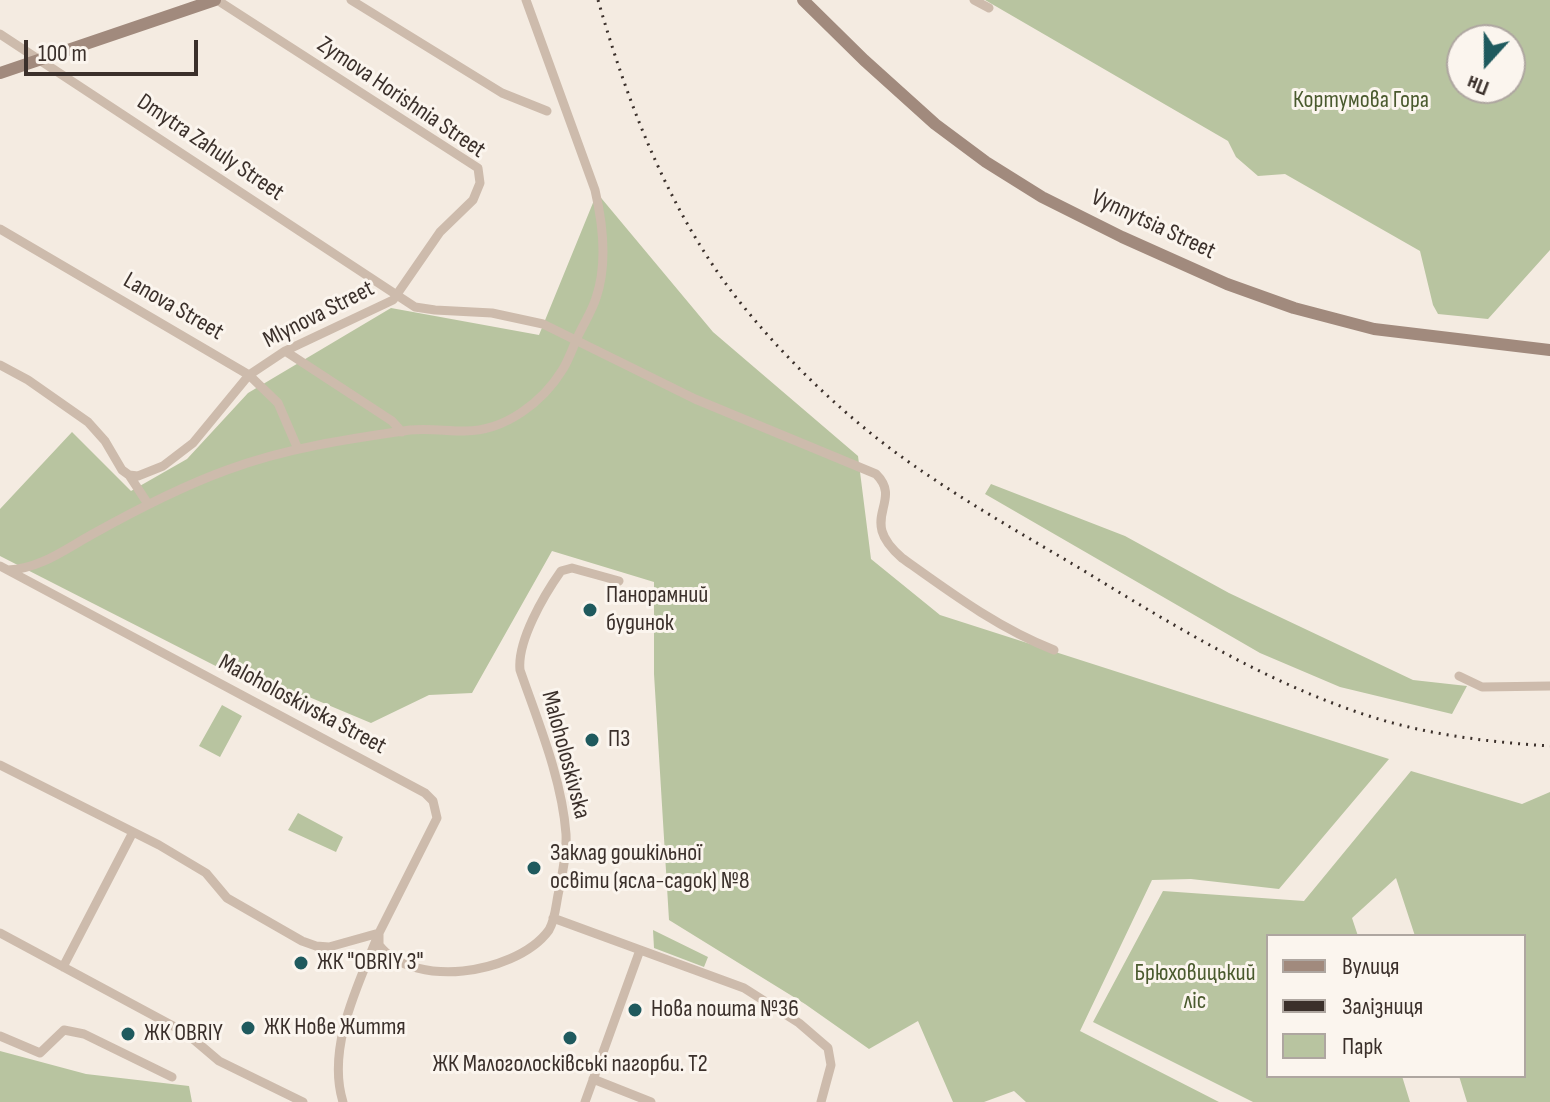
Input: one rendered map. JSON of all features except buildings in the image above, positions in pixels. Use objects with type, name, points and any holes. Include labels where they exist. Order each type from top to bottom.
[{"type":"main road","points":[[0,73],[216,0]]},
{"type":"main road","name":"Vynnytsia Street","points":[[803,0],[923,113],[986,162],[1042,197],[1122,237],[1227,284],[1294,308],[1374,329],[1550,350]]},
{"type":"street","name":"Zymova Horishnia Street","points":[[216,0],[478,168],[481,178]]},
{"type":"street","points":[[351,0],[502,93],[547,111]]},
{"type":"street","points":[[4,568],[19,570],[65,551],[148,504],[207,478],[297,447],[402,432],[467,431],[505,422],[549,389],[565,366],[597,297],[603,259],[602,221],[595,190],[526,0]]},
{"type":"street","points":[[974,0],[989,8]]},
{"type":"street","name":"Dmytra Zahuly Street","points":[[0,34],[397,296]]},
{"type":"street","name":"Mlynova Street","points":[[129,475],[138,476],[163,466],[193,443],[249,375],[285,351],[381,308],[397,296],[440,232],[473,200],[481,178]]},
{"type":"street","name":"Lanova Street","points":[[0,229],[249,375],[278,403],[297,447]]},
{"type":"street","points":[[397,296],[424,309],[492,313],[529,320],[695,399],[876,474],[883,481],[887,493],[881,530],[890,547],[990,620],[1019,637],[1054,650]]},
{"type":"street","points":[[285,351],[392,421],[402,432]]},
{"type":"street","points":[[0,365],[28,380],[88,422],[105,441],[148,504]]},
{"type":"street","name":"Maloholoskivska Street","points":[[4,568],[418,789],[433,801],[438,814],[435,823],[379,933]]},
{"type":"street","name":"Maloholoskivska","points":[[379,933],[379,945],[394,959],[446,973],[500,964],[523,952],[549,930],[561,881],[566,836],[559,791],[518,656],[523,640],[561,571],[572,568],[619,581]]},
{"type":"street","points":[[1459,676],[1482,687],[1550,686]]},
{"type":"street","points":[[0,765],[133,832],[206,873],[222,894],[309,944],[329,947],[379,933]]},
{"type":"street","points":[[63,967],[133,832]]},
{"type":"street","points":[[553,918],[744,988],[799,1023],[828,1048],[831,1065],[821,1102]]},
{"type":"street","points":[[0,933],[186,1033],[219,1061],[303,1102]]},
{"type":"street","points":[[343,1102],[338,1086],[345,1024],[379,933]]},
{"type":"street","points":[[585,1102],[640,950]]},
{"type":"street","points":[[0,1036],[40,1053],[64,1030],[84,1034],[172,1077]]},
{"type":"street","points":[[593,1079],[651,1102]]},
{"type":"green space","name":"Кортумова Гора","points":[[985,0],[1550,0],[1550,250],[1488,319],[1438,314],[1420,251],[1285,174],[1258,176],[1236,157],[1228,141]]},
{"type":"green space","points":[[597,193],[713,332],[858,456],[871,559],[940,615],[1389,759],[1279,889],[1191,879],[1152,880],[1080,1031],[1219,1102],[1026,1102],[1014,1091],[984,1102],[953,1102],[918,1021],[869,1049],[805,1004],[669,920],[654,674],[654,582],[552,551],[472,693],[429,695],[371,723],[309,697],[300,709],[0,556],[0,509],[72,432],[131,491],[187,459],[248,393],[391,308],[539,335]]},
{"type":"green space","points":[[991,484],[1125,536],[1229,593],[1413,680],[1467,686],[1452,714],[1340,687],[1260,653],[985,494]]},
{"type":"green space","points":[[222,705],[242,716],[220,757],[199,746]]},
{"type":"green space","name":"Брюховицький ліс","points":[[1411,771],[1522,804],[1550,792],[1550,1102],[1467,1102],[1460,1078],[1526,1078],[1526,934],[1414,934],[1396,878],[1352,918],[1357,934],[1266,934],[1266,1078],[1403,1078],[1410,1102],[1253,1102],[1093,1022],[1163,891],[1304,901]]},
{"type":"green space","points":[[298,813],[343,837],[336,852],[288,830]]},
{"type":"green space","points":[[653,930],[708,957],[704,967],[654,948]]},
{"type":"green space","points":[[0,1051],[86,1074],[189,1086],[192,1102],[0,1102]]},
{"type":"railway","points":[[598,0],[623,78],[653,154],[670,192],[711,263],[754,319],[794,363],[883,443],[970,503],[1148,610],[1287,684],[1360,713],[1430,732],[1550,746]]},
{"type":"place","name":"Панорамний будинок","points":[[590,610]]},
{"type":"place","name":"П3","points":[[592,740]]},
{"type":"place","name":"Заклад дошкільної освіти (ясла-садок) №8","points":[[534,868]]},
{"type":"place","name":"ЖК \"OBRIY 3\"","points":[[301,963]]},
{"type":"place","name":"Нова пошта №36","points":[[635,1010]]},
{"type":"place","name":"ЖК Нове Життя","points":[[248,1028]]},
{"type":"place","name":"ЖК OBRIY","points":[[128,1034]]},
{"type":"place","name":"ЖК Малоголосківські пагорби. Т2","points":[[570,1038]]}]
